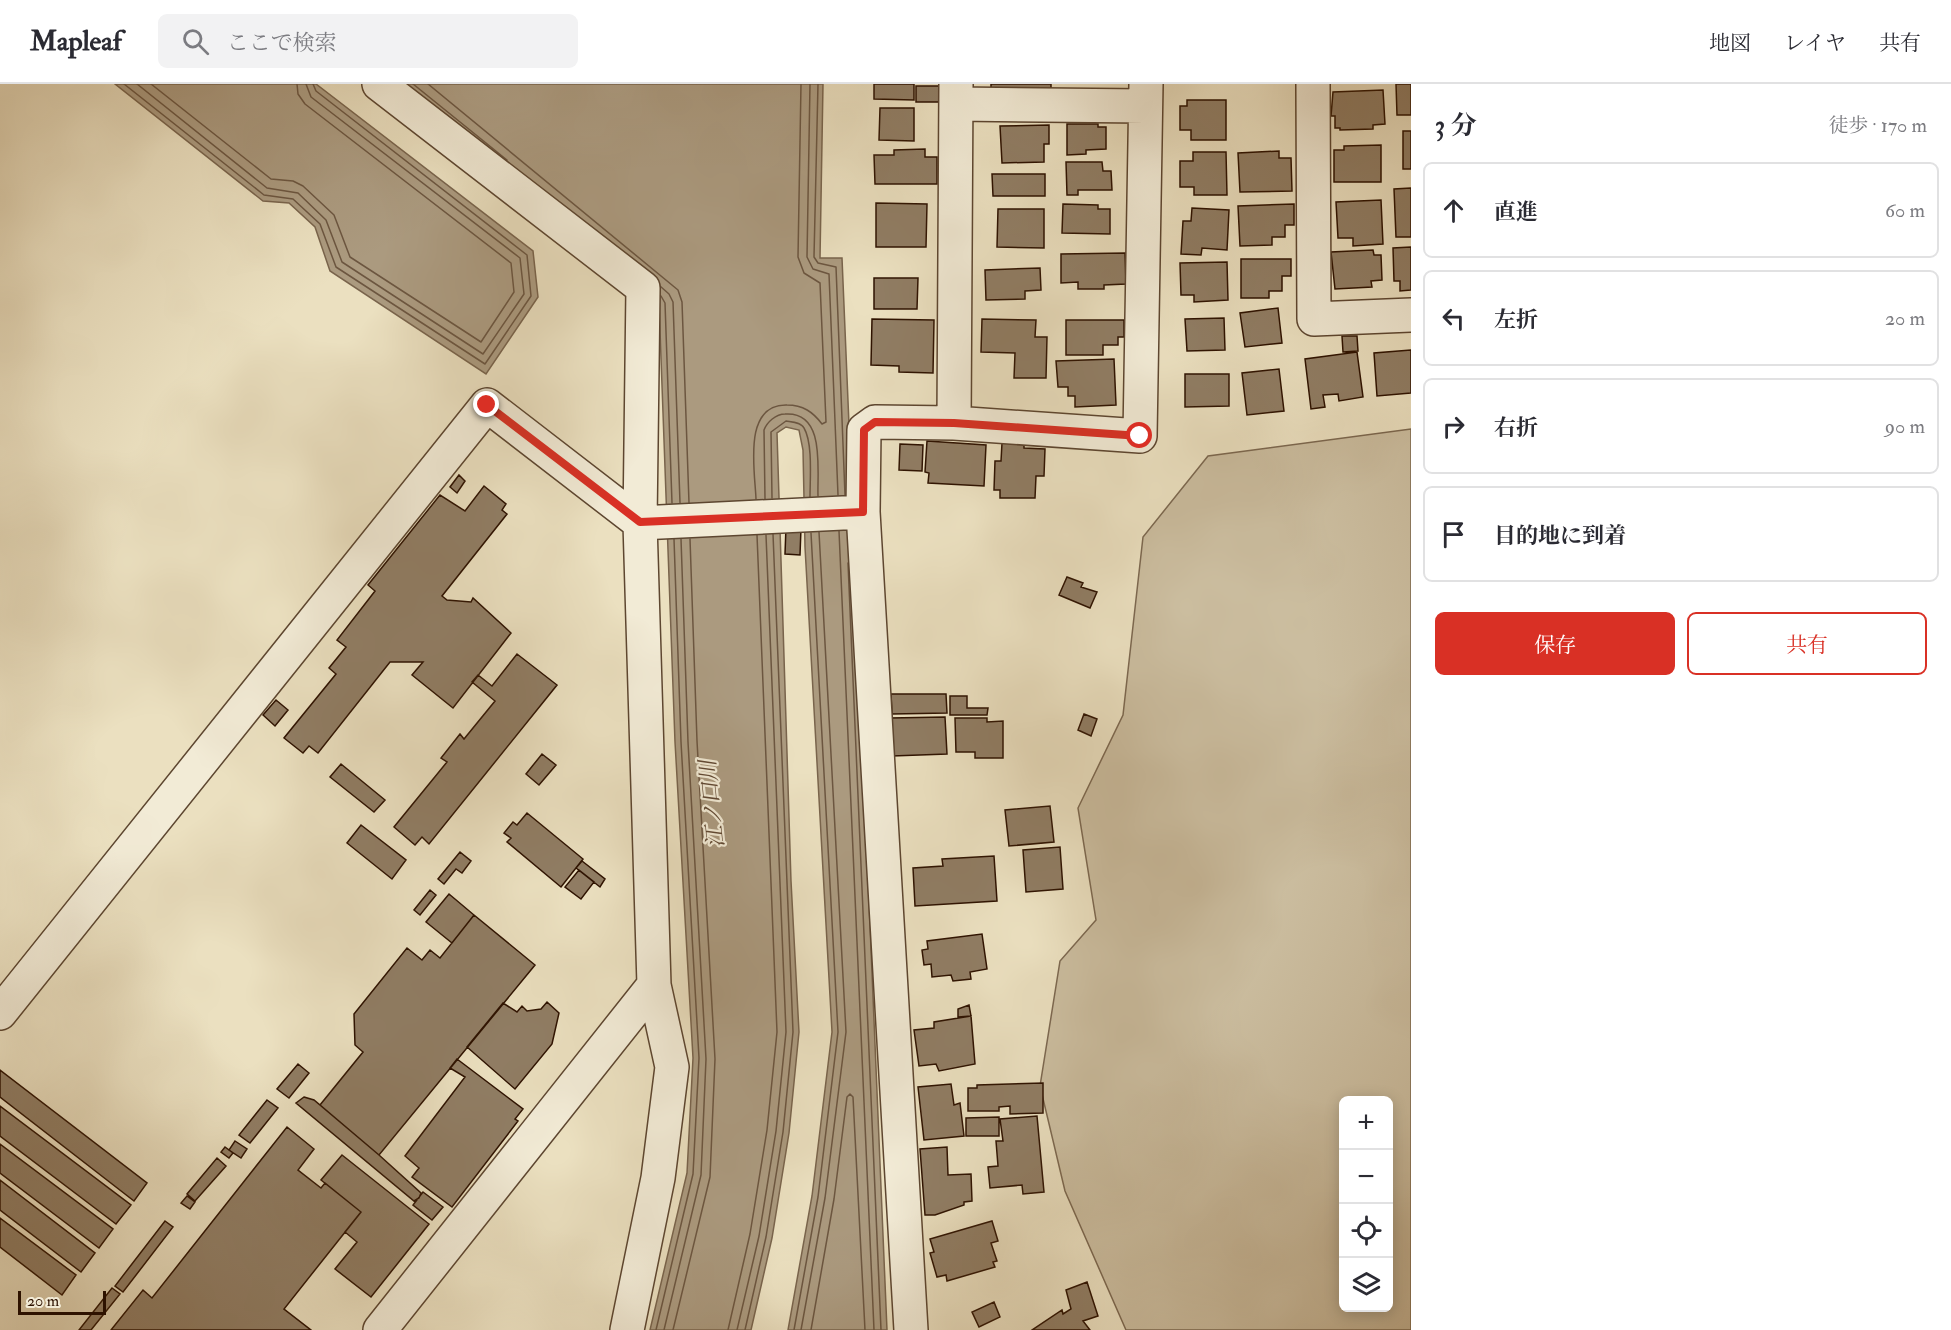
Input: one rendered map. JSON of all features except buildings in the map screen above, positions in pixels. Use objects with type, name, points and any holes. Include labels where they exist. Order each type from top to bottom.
[{"type":"street","points":[[379,84],[643,288],[640,522],[654,985],[672,1067],[658,1178],[627,1330]]},
{"type":"street","points":[[1313,84],[1314,319],[1411,315]]},
{"type":"street","points":[[910,1330],[863,512],[864,430],[875,422],[954,423],[1140,436],[1146,95],[956,94],[954,423]]},
{"type":"street","points":[[0,1013],[487,405],[640,522],[863,512]]},
{"type":"street","points":[[380,1330],[654,985]]},
{"type":"shaded area","points":[[1411,429],[1411,1330],[1126,1330],[1065,1191],[1040,1086],[1060,961],[1096,920],[1078,808],[1123,715],[1143,537],[1208,456]]},
{"type":"water","points":[[115,84],[316,84],[533,251],[538,297],[486,374],[330,271],[315,227],[289,203],[263,201]]},
{"type":"water","name":"江ノ口川","points":[[392,84],[823,84],[820,258],[842,258],[887,1330],[788,1330],[812,1196],[832,1032],[805,547],[803,450],[799,430],[786,427],[777,433],[791,881],[799,1032],[789,1133],[772,1238],[751,1330],[650,1330],[687,1173],[693,1058],[675,742],[659,303]]},
{"type":"route","points":[[487,405],[640,522],[863,512],[864,430],[875,422],[954,423],[1140,436]]}]
